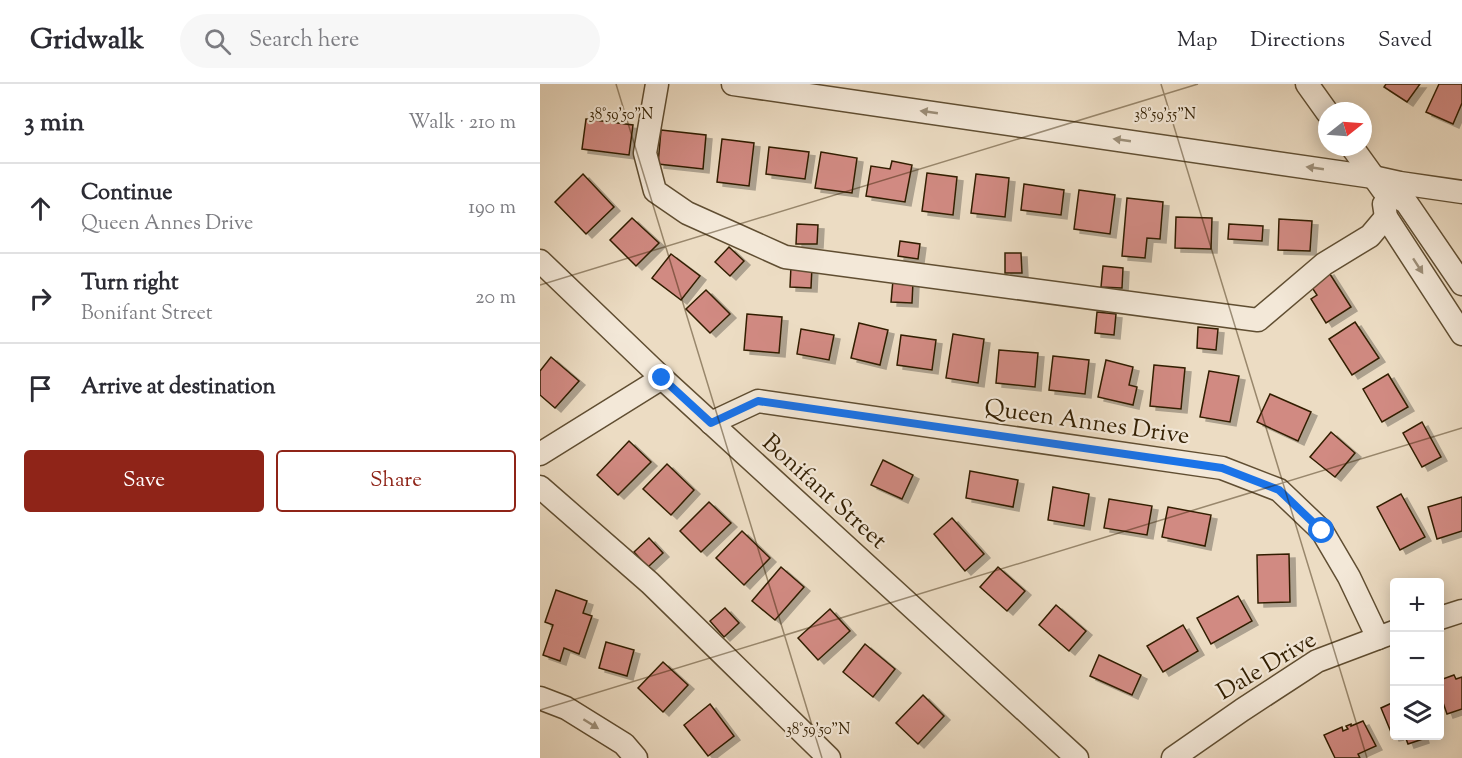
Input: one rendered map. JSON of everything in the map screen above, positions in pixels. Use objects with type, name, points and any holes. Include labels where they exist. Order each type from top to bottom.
[{"type":"street","points":[[657,84],[645,153],[655,191],[687,213],[785,257],[1258,321],[1324,264],[1370,236],[1386,217]]},
{"type":"street","points":[[733,84],[1378,183],[1400,183],[1462,192]]},
{"type":"street","points":[[1307,84],[1320,102]]},
{"type":"street","points":[[1358,156],[1378,183],[1406,202],[1462,284]]},
{"type":"street","points":[[1378,183],[1386,217],[1462,334]]},
{"type":"street","name":"Bonifant Street","points":[[540,261],[662,378],[1077,758]]},
{"type":"street","points":[[540,454],[662,378]]},
{"type":"street","name":"Queen Annes Drive","points":[[711,423],[758,401],[1222,468],[1279,490],[1322,531],[1386,635]]},
{"type":"street","points":[[540,486],[650,583],[829,758]]},
{"type":"street","points":[[1444,617],[1462,611]]},
{"type":"street","name":"Dale Drive","points":[[1173,758],[1317,661],[1386,635]]},
{"type":"street","points":[[540,698],[566,708],[624,744],[636,758]]},
{"type":"building","points":[[1386,84],[1420,84],[1407,102],[1384,87]]},
{"type":"building","points":[[1439,84],[1462,84],[1462,103],[1453,124],[1426,112]]},
{"type":"building","points":[[586,119],[633,125],[629,155],[582,149]]},
{"type":"building","points":[[661,130],[706,135],[703,169],[658,164]]},
{"type":"building","points":[[722,139],[754,143],[749,186],[717,182]]},
{"type":"building","points":[[769,147],[809,152],[805,179],[766,174]]},
{"type":"building","points":[[821,152],[857,158],[852,193],[815,188]]},
{"type":"building","points":[[892,161],[912,165],[905,202],[866,196],[871,166],[890,169]]},
{"type":"building","points":[[927,173],[957,177],[953,215],[922,211]]},
{"type":"building","points":[[583,174],[614,207],[586,234],[555,202]]},
{"type":"building","points":[[976,174],[1009,178],[1005,217],[971,213]]},
{"type":"building","points":[[1024,184],[1064,190],[1061,215],[1021,210]]},
{"type":"building","points":[[1079,190],[1115,195],[1110,234],[1074,229]]},
{"type":"building","points":[[1127,198],[1163,202],[1160,239],[1147,238],[1145,258],[1122,256]]},
{"type":"building","points":[[1176,217],[1212,218],[1211,249],[1175,248]]},
{"type":"building","points":[[632,218],[659,243],[636,266],[610,240]]},
{"type":"building","points":[[1279,219],[1312,221],[1310,251],[1278,250]]},
{"type":"building","points":[[797,224],[818,225],[817,244],[796,244]]},
{"type":"building","points":[[1229,224],[1263,226],[1262,241],[1228,239]]},
{"type":"building","points":[[900,241],[920,244],[918,259],[898,256]]},
{"type":"building","points":[[729,247],[744,261],[730,276],[715,262]]},
{"type":"building","points":[[1005,253],[1021,253],[1022,273],[1005,273]]},
{"type":"building","points":[[671,254],[700,276],[681,300],[652,278]]},
{"type":"building","points":[[791,266],[812,267],[811,288],[790,287]]},
{"type":"building","points":[[1103,266],[1123,268],[1122,288],[1101,287]]},
{"type":"building","points":[[1328,271],[1351,307],[1326,323],[1311,299],[1317,295],[1309,283]]},
{"type":"building","points":[[893,280],[913,282],[912,303],[891,302]]},
{"type":"building","points":[[706,290],[730,314],[710,333],[686,309]]},
{"type":"building","points":[[1097,312],[1116,314],[1114,335],[1095,333]]},
{"type":"building","points":[[747,314],[782,317],[779,353],[744,350]]},
{"type":"building","points":[[1355,322],[1379,358],[1352,375],[1329,339]]},
{"type":"building","points":[[859,323],[888,330],[880,365],[851,358]]},
{"type":"building","points":[[1198,327],[1218,329],[1216,350],[1197,348]]},
{"type":"building","points":[[801,329],[834,335],[829,360],[797,354]]},
{"type":"building","points":[[953,334],[984,339],[978,383],[946,378]]},
{"type":"building","points":[[901,335],[936,340],[932,370],[897,365]]},
{"type":"building","points":[[999,350],[1038,353],[1035,387],[996,383]]},
{"type":"building","points":[[1053,356],[1089,360],[1085,394],[1049,390]]},
{"type":"building","points":[[551,357],[579,381],[555,408],[540,395],[540,371]]},
{"type":"building","points":[[1106,360],[1133,367],[1129,385],[1137,387],[1133,405],[1098,397]]},
{"type":"building","points":[[1154,365],[1185,368],[1181,409],[1150,406]]},
{"type":"building","points":[[1209,371],[1239,376],[1230,422],[1200,417]]},
{"type":"building","points":[[1388,374],[1408,407],[1382,422],[1363,389]]},
{"type":"building","points":[[1270,394],[1311,412],[1298,441],[1257,422]]},
{"type":"building","points":[[1422,422],[1441,457],[1422,467],[1403,433]]},
{"type":"building","points":[[1331,432],[1355,453],[1335,477],[1310,457]]},
{"type":"building","points":[[629,441],[651,462],[618,495],[597,475]]},
{"type":"building","points":[[883,460],[913,475],[902,499],[871,485]]},
{"type":"building","points":[[667,464],[694,490],[671,515],[643,489]]},
{"type":"building","points":[[970,471],[1018,480],[1013,507],[966,498]]},
{"type":"building","points":[[1053,487],[1089,494],[1084,526],[1048,520]]},
{"type":"building","points":[[1401,494],[1425,537],[1400,550],[1377,507]]},
{"type":"building","points":[[1462,497],[1462,531],[1437,539],[1428,507]]},
{"type":"building","points":[[1109,499],[1152,506],[1147,535],[1104,528]]},
{"type":"building","points":[[709,502],[731,523],[701,552],[680,531]]},
{"type":"building","points":[[1168,507],[1211,515],[1205,546],[1162,537]]},
{"type":"building","points":[[952,518],[984,554],[965,571],[934,534]]},
{"type":"building","points":[[742,531],[770,558],[744,585],[716,558]]},
{"type":"building","points":[[649,538],[663,553],[648,567],[634,552]]},
{"type":"building","points":[[1289,554],[1290,602],[1258,603],[1257,555]]},
{"type":"building","points":[[781,567],[804,587],[775,620],[752,601]]},
{"type":"building","points":[[998,567],[1025,591],[1007,611],[980,587]]},
{"type":"building","points":[[556,590],[587,601],[583,613],[592,616],[579,654],[564,648],[560,661],[543,655],[553,625],[545,622]]},
{"type":"building","points":[[1238,596],[1252,621],[1211,644],[1197,618]]},
{"type":"building","points":[[1056,605],[1086,631],[1069,651],[1039,625]]},
{"type":"building","points":[[725,608],[739,623],[724,637],[710,621]]},
{"type":"building","points":[[830,609],[850,631],[818,660],[798,638]]},
{"type":"building","points":[[1183,625],[1198,651],[1163,672],[1147,646]]},
{"type":"building","points":[[606,642],[634,650],[627,676],[599,668]]},
{"type":"building","points":[[865,644],[895,669],[873,697],[843,672]]},
{"type":"building","points":[[1099,655],[1141,675],[1132,695],[1090,676]]},
{"type":"building","points":[[663,662],[688,685],[663,712],[638,688]]},
{"type":"building","points":[[1454,675],[1456,679],[1462,677],[1462,709],[1447,714],[1444,705],[1444,679]]},
{"type":"building","points":[[923,695],[944,716],[918,744],[896,723]]},
{"type":"building","points":[[710,704],[734,736],[708,756],[684,725]]},
{"type":"building","points":[[1390,704],[1390,730],[1381,708]]},
{"type":"building","points":[[1363,721],[1376,746],[1358,754],[1360,758],[1335,758],[1324,735],[1342,727],[1343,731],[1348,729],[1346,726]]},
{"type":"building","points":[[1406,740],[1420,740],[1408,744]]},
{"type":"route","points":[[662,378],[711,423],[758,401],[1222,468],[1279,490],[1322,531]]}]
